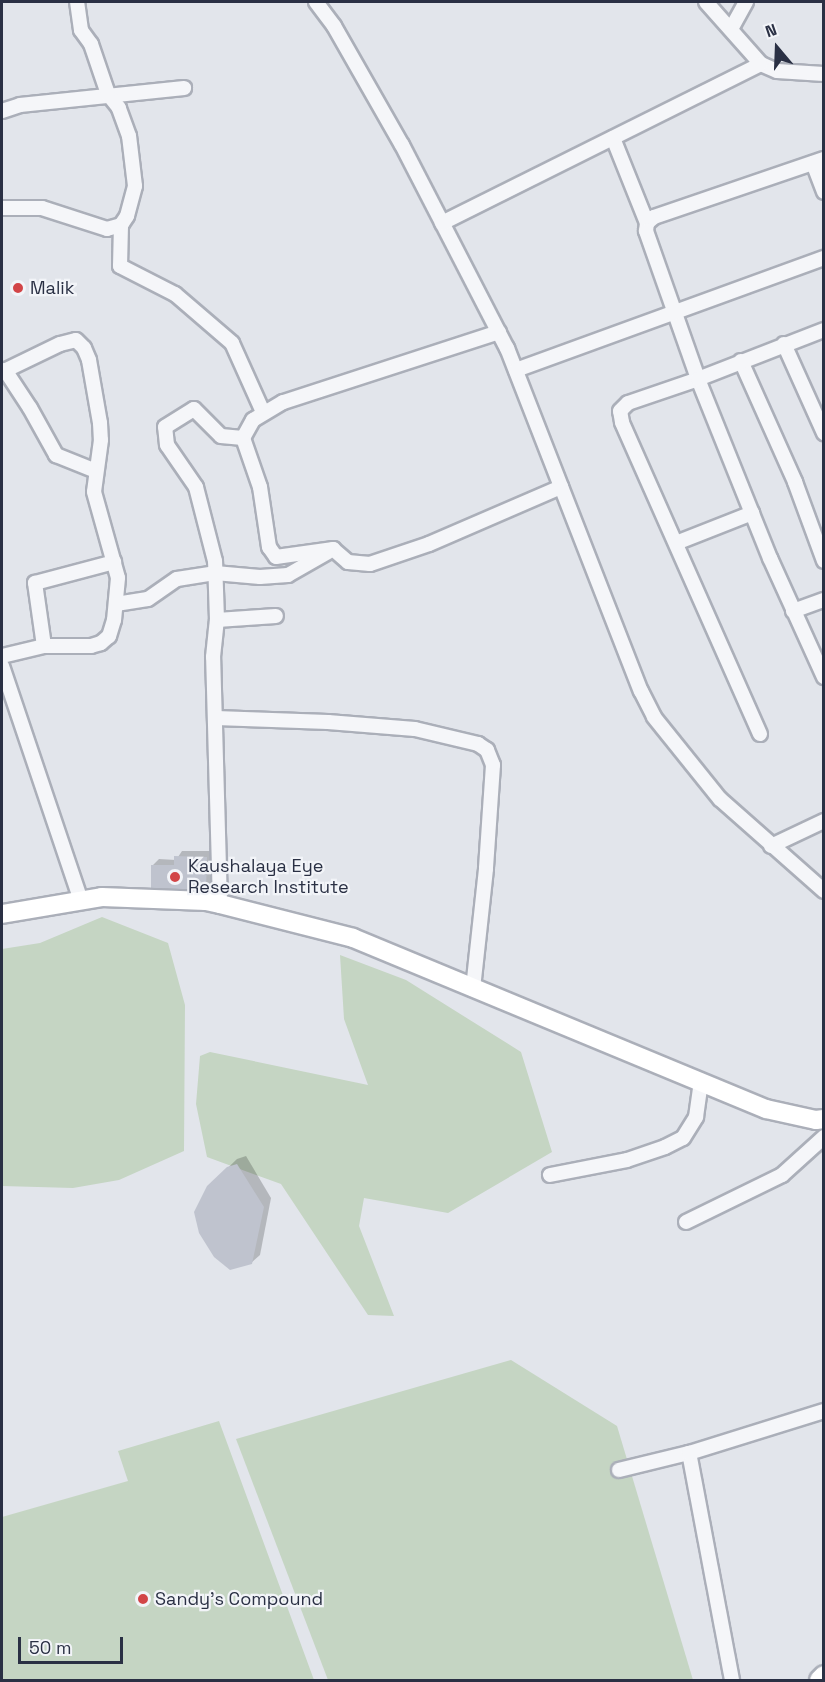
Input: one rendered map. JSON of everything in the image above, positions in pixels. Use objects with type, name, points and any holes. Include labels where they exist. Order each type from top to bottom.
[{"type":"main road","points":[[2,914],[102,897],[206,901],[220,904],[353,938],[766,1108],[816,1120],[824,1119]]},
{"type":"main road","points":[[819,1680],[824,1676]]},
{"type":"street","points":[[2,208],[42,208],[107,229],[120,225],[127,216],[135,186],[133,157],[119,108],[108,94],[91,44],[81,30],[76,2]]},
{"type":"street","points":[[316,2],[334,26],[385,115],[499,332],[516,370],[640,691],[654,717],[720,799],[823,891]]},
{"type":"street","points":[[706,2],[761,64],[777,71],[821,74],[824,87]]},
{"type":"street","points":[[731,29],[746,2]]},
{"type":"street","points":[[442,223],[761,64]]},
{"type":"street","points":[[2,111],[20,105],[108,94],[184,88]]},
{"type":"street","points":[[613,138],[647,223],[646,231],[698,379],[793,611],[824,677]]},
{"type":"street","points":[[647,223],[654,217],[818,161],[824,192]]},
{"type":"street","points":[[120,225],[120,266],[175,294],[232,342],[263,412]]},
{"type":"street","points":[[516,370],[824,258]]},
{"type":"street","points":[[760,734],[622,422],[620,411],[627,402],[698,379],[824,330]]},
{"type":"street","points":[[333,549],[286,558],[276,557],[271,553],[260,487],[243,438],[253,420],[283,402],[499,332]]},
{"type":"street","points":[[2,656],[44,646],[92,646],[101,643],[109,636],[116,604],[118,578],[96,503],[96,471],[101,440],[89,360],[80,342],[76,340],[60,344],[3,371],[30,408],[56,455],[96,471]]},
{"type":"street","points":[[784,344],[824,433]]},
{"type":"street","points":[[741,361],[795,482],[824,561]]},
{"type":"street","points":[[220,904],[213,657],[217,620],[215,561],[196,487],[167,445],[165,428],[194,410],[221,436],[243,438]]},
{"type":"street","points":[[333,549],[348,562],[370,564],[429,544],[561,487]]},
{"type":"street","points":[[676,543],[752,513]]},
{"type":"street","points":[[116,604],[148,599],[177,579],[215,573],[260,577],[288,575],[333,549]]},
{"type":"street","points":[[44,646],[35,583],[114,562]]},
{"type":"street","points":[[793,611],[824,600]]},
{"type":"street","points":[[217,620],[276,616]]},
{"type":"street","points":[[2,666],[81,901]]},
{"type":"street","points":[[216,718],[328,722],[416,729],[478,744],[487,750],[491,756],[492,777],[486,869],[473,989]]},
{"type":"street","points":[[771,846],[824,821]]},
{"type":"street","points":[[550,1175],[627,1160],[683,1138],[696,1117],[701,1082]]},
{"type":"street","points":[[686,1222],[782,1174],[824,1137]]},
{"type":"street","points":[[619,1470],[689,1453],[824,1411]]},
{"type":"street","points":[[689,1453],[732,1680]]},
{"type":"green space","points":[[102,917],[168,943],[185,1005],[184,1151],[119,1180],[73,1188],[2,1186],[2,949],[40,943]]},
{"type":"green space","points":[[340,955],[406,980],[521,1052],[552,1152],[448,1213],[364,1198],[359,1226],[394,1316],[368,1315],[281,1184],[207,1157],[196,1104],[200,1056],[210,1052],[368,1085],[344,1019]]},
{"type":"green space","points":[[511,1360],[617,1426],[693,1680],[328,1680],[236,1439]]},
{"type":"green space","name":"Sandy's Compound","points":[[219,1421],[314,1680],[2,1680],[2,1517],[128,1481],[118,1451]]},
{"type":"building","points":[[174,856],[207,857],[206,890],[151,888],[151,865],[174,865]]},
{"type":"building","points":[[237,1164],[264,1207],[252,1264],[230,1270],[214,1257],[199,1233],[194,1212],[207,1186],[227,1167]]},
{"type":"place","name":"Malik","points":[[18,288]]},
{"type":"place","name":"Kaushalaya Eye Research Institute","points":[[175,877]]},
{"type":"place","name":"Sandy's Compound","points":[[143,1599]]}]
